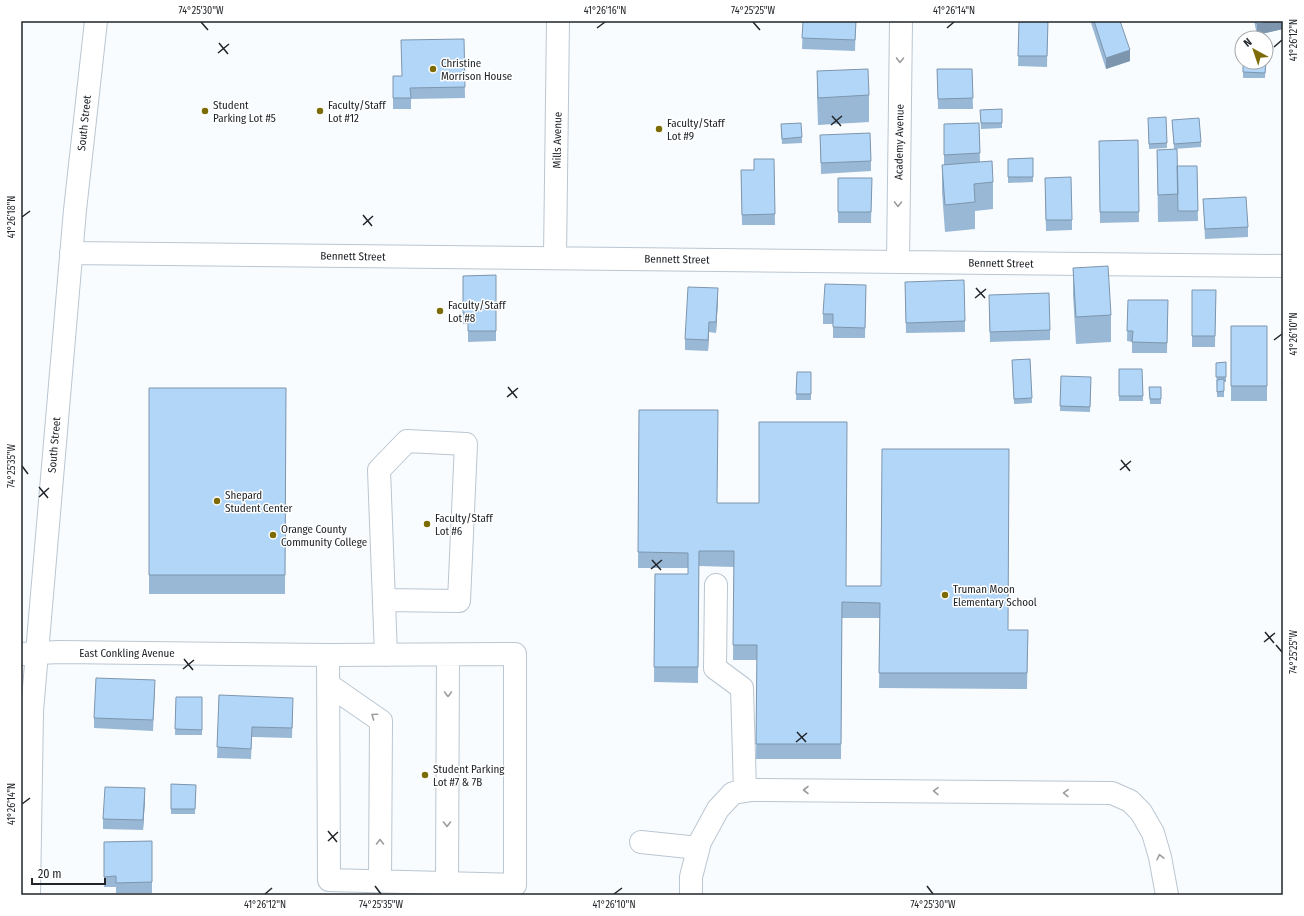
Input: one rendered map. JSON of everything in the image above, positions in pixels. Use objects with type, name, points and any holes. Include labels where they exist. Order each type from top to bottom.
[{"type":"street","name":"South Street","points":[[29,895],[32,711],[29,653],[96,21]]},
{"type":"street","name":"Mills Avenue","points":[[555,258],[558,21]]},
{"type":"street","name":"Academy Avenue","points":[[898,262],[901,21]]},
{"type":"street","name":"Bennett Street","points":[[71,253],[1283,266]]},
{"type":"street","points":[[384,600],[459,601],[466,444],[407,441],[379,470],[386,655]]},
{"type":"street","points":[[716,585],[715,668],[742,688],[745,791]]},
{"type":"street","name":"East Conkling Avenue","points":[[29,653],[328,655],[515,654],[515,885],[447,883]]},
{"type":"street","points":[[328,655],[329,880],[447,883],[448,655]]},
{"type":"street","points":[[329,685],[381,721],[380,881]]},
{"type":"street","points":[[691,895],[691,877],[698,848],[718,809],[733,793],[752,790],[1112,793],[1130,801],[1141,812],[1153,833],[1160,857],[1167,895]]},
{"type":"street","points":[[641,842],[698,848]]},
{"type":"building","points":[[803,21],[856,21],[855,40],[802,38]]},
{"type":"building","points":[[1019,21],[1048,21],[1047,56],[1018,56]]},
{"type":"building","points":[[1094,21],[1120,21],[1130,50],[1106,58]]},
{"type":"building","points":[[1256,21],[1273,21],[1257,24]]},
{"type":"building","name":"Christine Morrison House","points":[[464,39],[465,87],[410,88],[411,98],[393,98],[393,76],[402,76],[401,40]]},
{"type":"building","points":[[868,69],[869,95],[818,98],[817,71]]},
{"type":"building","points":[[937,69],[972,69],[973,98],[938,99]]},
{"type":"building","points":[[1243,70],[1265,70],[1265,73],[1243,72]]},
{"type":"building","points":[[1002,109],[1002,123],[981,123],[980,110]]},
{"type":"building","points":[[1166,117],[1167,143],[1149,144],[1148,118]]},
{"type":"building","points":[[1199,118],[1201,142],[1174,144],[1172,120]]},
{"type":"building","points":[[801,123],[802,137],[782,139],[781,124]]},
{"type":"building","points":[[979,123],[980,153],[944,155],[944,124]]},
{"type":"building","points":[[870,133],[871,161],[821,163],[820,135]]},
{"type":"building","points":[[1138,140],[1139,212],[1100,212],[1099,141]]},
{"type":"building","points":[[1177,149],[1178,194],[1158,195],[1157,150]]},
{"type":"building","points":[[1033,158],[1033,177],[1008,177],[1008,159]]},
{"type":"building","points":[[754,159],[774,159],[775,214],[742,215],[741,170],[754,170]]},
{"type":"building","points":[[992,161],[993,182],[974,184],[975,202],[945,205],[942,165]]},
{"type":"building","points":[[1177,166],[1197,166],[1198,211],[1178,211]]},
{"type":"building","points":[[1071,177],[1072,220],[1046,220],[1045,178]]},
{"type":"building","points":[[838,178],[872,178],[871,212],[838,212]]},
{"type":"building","points":[[1246,197],[1248,227],[1205,229],[1203,199]]},
{"type":"building","points":[[1108,266],[1111,315],[1076,317],[1073,268]]},
{"type":"building","points":[[496,275],[496,331],[468,331],[468,313],[463,313],[463,276]]},
{"type":"building","points":[[964,280],[965,321],[906,323],[905,282]]},
{"type":"building","points":[[825,284],[866,285],[865,328],[833,327],[833,314],[823,314]]},
{"type":"building","points":[[688,287],[718,288],[716,322],[709,322],[708,340],[685,339]]},
{"type":"building","points":[[1192,290],[1216,290],[1215,336],[1192,336]]},
{"type":"building","points":[[1049,293],[1050,330],[990,332],[989,295]]},
{"type":"building","points":[[1128,300],[1168,300],[1167,343],[1132,342],[1133,331],[1127,331]]},
{"type":"building","points":[[1231,326],[1267,326],[1267,386],[1231,386]]},
{"type":"building","points":[[1030,359],[1032,398],[1014,399],[1012,360]]},
{"type":"building","points":[[1226,362],[1226,377],[1216,377],[1216,363]]},
{"type":"building","points":[[1119,369],[1142,369],[1143,396],[1119,396]]},
{"type":"building","points":[[797,372],[811,372],[811,394],[796,394]]},
{"type":"building","points":[[1061,376],[1091,377],[1090,407],[1060,406]]},
{"type":"building","points":[[1224,379],[1224,391],[1217,392],[1217,380]]},
{"type":"building","points":[[1282,380],[1283,380],[1283,406]]},
{"type":"building","points":[[1149,387],[1161,387],[1161,399],[1150,399]]},
{"type":"building","name":"Shepard Student Center","points":[[149,388],[286,388],[285,575],[149,575]]},
{"type":"building","name":"Truman Moon Elementary School","points":[[639,410],[718,410],[717,503],[759,503],[759,422],[847,422],[846,586],[881,586],[882,449],[1009,449],[1008,630],[1028,630],[1027,673],[879,673],[880,603],[842,602],[841,744],[756,744],[757,645],[733,645],[734,551],[699,551],[698,667],[654,667],[655,574],[688,574],[688,553],[638,552]]},
{"type":"building","points":[[96,678],[155,680],[153,720],[94,718]]},
{"type":"building","points":[[219,695],[293,698],[292,728],[252,727],[251,749],[217,747]]},
{"type":"building","points":[[176,697],[202,697],[202,730],[175,729]]},
{"type":"building","points":[[171,784],[196,785],[195,809],[171,809]]},
{"type":"building","points":[[105,787],[145,788],[143,820],[103,819]]},
{"type":"building","points":[[152,841],[152,882],[116,883],[116,876],[104,877],[104,842]]},
{"type":"place","name":"Christine Morrison House","points":[[433,69]]},
{"type":"place","name":"Student Parking Lot #5","points":[[205,111]]},
{"type":"place","name":"Faculty/Staff Lot #12","points":[[320,111]]},
{"type":"place","name":"Faculty/Staff Lot #9","points":[[659,129]]},
{"type":"place","name":"Faculty/Staff Lot #8","points":[[440,311]]},
{"type":"place","name":"Shepard Student Center","points":[[217,501]]},
{"type":"place","name":"Faculty/Staff Lot #6","points":[[427,524]]},
{"type":"place","name":"Orange County Community College","points":[[273,535]]},
{"type":"place","name":"Truman Moon Elementary School","points":[[945,595]]},
{"type":"place","name":"Student Parking Lot #7 & 7B","points":[[425,775]]}]
